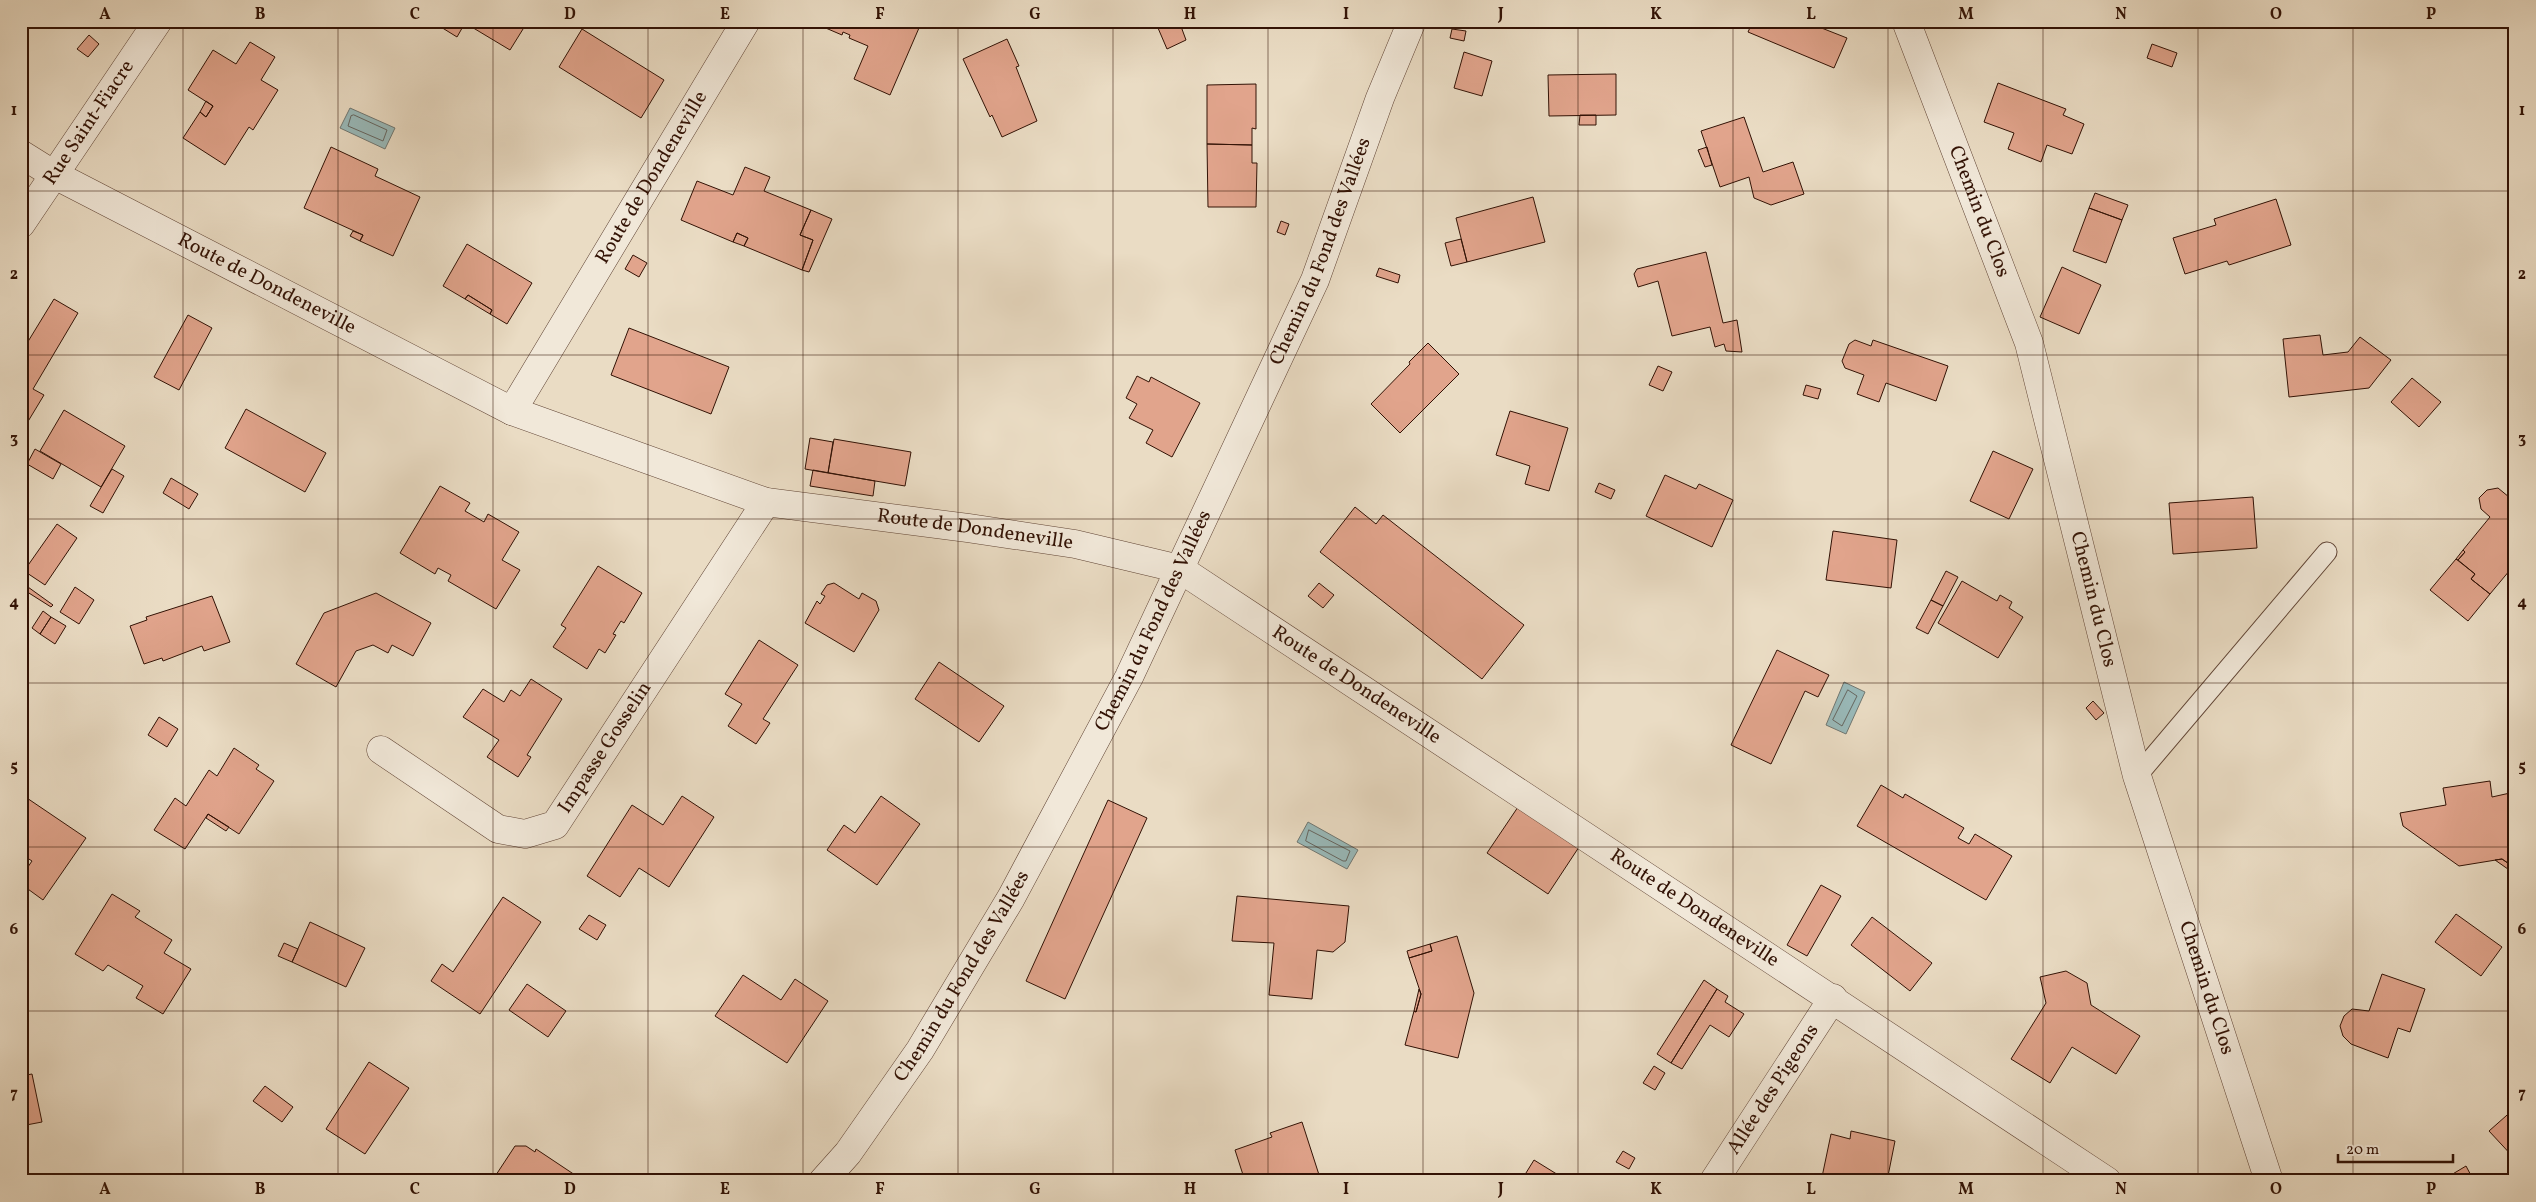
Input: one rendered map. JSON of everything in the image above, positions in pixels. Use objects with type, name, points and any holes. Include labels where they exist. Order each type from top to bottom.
[{"type":"street","name":"Rue Saint-Fiacre","points":[[21,224],[158,21]]},
{"type":"street","name":"Route de Dondeneville","points":[[512,411],[746,21]]},
{"type":"street","name":"Chemin du Fond des Vallées","points":[[823,1181],[848,1152],[920,1050],[1010,898],[1130,677],[1315,280],[1380,98],[1412,21]]},
{"type":"street","name":"Chemin du Clos","points":[[1906,21],[2029,343],[2137,776],[2269,1181]]},
{"type":"street","name":"Route de Dondeneville","points":[[21,154],[53,174],[512,411],[766,502],[968,528],[1065,543],[1180,569],[2107,1181]]},
{"type":"street","name":"Impasse Gosselin","points":[[381,750],[498,829],[525,834],[555,825],[766,502]]},
{"type":"street","name":"Allée des Pigeons","points":[[1714,1181],[1832,998]]},
{"type":"lane","points":[[2137,776],[2327,552]]},
{"type":"water","points":[[350,108],[395,128],[385,149],[340,128]]},
{"type":"water","points":[[1844,682],[1865,692],[1846,734],[1826,725]]},
{"type":"water","points":[[1308,822],[1358,850],[1347,869],[1297,842]]},
{"type":"building","points":[[303,21],[317,21],[313,28]]},
{"type":"building","points":[[438,21],[528,21],[510,50],[465,23],[457,37],[436,24]]},
{"type":"building","points":[[823,21],[922,21],[890,95],[854,79],[868,46],[849,38],[850,35],[843,32],[842,35],[821,26]]},
{"type":"building","points":[[1179,21],[1186,40],[1167,49],[1158,28]]},
{"type":"building","points":[[1753,21],[1821,21],[1819,27],[1847,38],[1834,68],[1748,32]]},
{"type":"building","points":[[582,29],[664,80],[641,118],[559,67]]},
{"type":"building","points":[[1452,29],[1466,31],[1464,41],[1450,38]]},
{"type":"building","points":[[89,35],[99,44],[88,57],[77,49]]},
{"type":"building","points":[[1007,39],[1019,66],[1016,67],[1037,121],[1002,137],[992,115],[990,117],[963,59]]},
{"type":"building","points":[[250,42],[275,57],[261,80],[278,90],[253,130],[249,127],[225,165],[183,138],[200,112],[206,117],[213,106],[188,90],[213,50],[236,64]]},
{"type":"building","points":[[2152,44],[2177,53],[2172,67],[2147,58]]},
{"type":"building","points":[[1464,52],[1492,61],[1482,96],[1454,88]]},
{"type":"building","points":[[1616,74],[1616,115],[1549,116],[1548,75]]},
{"type":"building","points":[[1998,83],[2066,109],[2063,115],[2084,124],[2072,154],[2047,145],[2041,162],[2008,149],[2014,133],[1984,122]]},
{"type":"building","points":[[1256,84],[1256,129],[1252,128],[1252,145],[1207,144],[1207,85]]},
{"type":"building","points":[[206,101],[213,106],[206,117],[200,112]]},
{"type":"building","points":[[1580,115],[1596,115],[1596,125],[1579,125]]},
{"type":"building","points":[[1744,117],[1763,172],[1793,162],[1804,194],[1771,205],[1754,198],[1749,177],[1720,187],[1701,131]]},
{"type":"building","points":[[1207,144],[1252,145],[1252,163],[1257,163],[1256,207],[1208,207]]},
{"type":"building","points":[[331,147],[378,169],[375,176],[420,197],[393,256],[360,241],[363,235],[304,208]]},
{"type":"building","points":[[1707,147],[1712,165],[1705,167],[1698,150]]},
{"type":"building","points":[[745,167],[770,177],[764,191],[811,210],[800,235],[813,240],[802,270],[744,246],[748,238],[737,233],[733,242],[681,220],[697,181],[733,195]]},
{"type":"building","points":[[2095,193],[2128,205],[2122,220],[2089,208]]},
{"type":"building","points":[[1533,197],[1545,242],[1467,262],[1456,218]]},
{"type":"building","points":[[2276,199],[2291,245],[2229,265],[2227,261],[2185,274],[2173,238],[2216,225],[2214,219]]},
{"type":"building","points":[[2089,208],[2122,220],[2106,263],[2073,251]]},
{"type":"building","points":[[811,210],[832,219],[809,272],[802,270],[813,240],[800,235]]},
{"type":"building","points":[[1281,221],[1289,224],[1285,235],[1277,232]]},
{"type":"building","points":[[353,231],[363,235],[360,241],[350,236]]},
{"type":"building","points":[[737,233],[748,238],[744,246],[733,242]]},
{"type":"building","points":[[1461,239],[1467,262],[1451,266],[1445,243]]},
{"type":"building","points":[[467,244],[532,283],[507,324],[490,314],[492,310],[468,295],[465,299],[443,286]]},
{"type":"building","points":[[1706,252],[1723,323],[1737,320],[1742,352],[1726,351],[1724,344],[1715,347],[1710,327],[1672,336],[1658,281],[1638,287],[1634,274],[1637,269]]},
{"type":"building","points":[[633,255],[647,263],[639,277],[625,269]]},
{"type":"building","points":[[2062,267],[2101,285],[2079,334],[2040,317]]},
{"type":"building","points":[[1379,268],[1400,275],[1398,283],[1376,276]]},
{"type":"building","points":[[468,295],[492,310],[490,314],[465,299]]},
{"type":"building","points":[[54,299],[78,313],[33,389],[44,395],[21,433],[21,353]]},
{"type":"building","points":[[188,315],[212,328],[179,390],[154,377]]},
{"type":"building","points":[[629,328],[729,367],[711,414],[611,375]]},
{"type":"building","points":[[2320,335],[2323,355],[2348,352],[2360,337],[2391,360],[2369,388],[2289,397],[2283,339]]},
{"type":"building","points":[[1855,340],[1871,346],[1873,340],[1948,366],[1936,401],[1886,383],[1879,402],[1857,394],[1864,375],[1845,368],[1842,361],[1849,344]]},
{"type":"building","points":[[1428,343],[1459,374],[1400,433],[1371,404]]},
{"type":"building","points":[[1658,366],[1672,372],[1663,391],[1649,385]]},
{"type":"building","points":[[1137,376],[1149,382],[1151,377],[1200,403],[1172,457],[1146,443],[1153,430],[1129,418],[1137,404],[1126,398]]},
{"type":"building","points":[[2412,378],[2441,402],[2419,427],[2391,402]]},
{"type":"building","points":[[1806,385],[1821,389],[1818,399],[1803,395]]},
{"type":"building","points":[[246,409],[326,453],[305,492],[225,448]]},
{"type":"building","points":[[64,410],[125,446],[101,487],[40,451]]},
{"type":"building","points":[[1510,411],[1568,428],[1549,491],[1525,484],[1530,466],[1496,455]]},
{"type":"building","points":[[810,438],[833,442],[828,473],[805,469]]},
{"type":"building","points":[[834,439],[911,452],[905,486],[828,473]]},
{"type":"building","points":[[35,449],[61,464],[53,479],[27,464]]},
{"type":"building","points":[[1993,451],[2033,469],[2009,519],[1970,501]]},
{"type":"building","points":[[112,469],[124,476],[103,513],[90,506]]},
{"type":"building","points":[[813,470],[875,481],[873,496],[810,486]]},
{"type":"building","points":[[1665,475],[1696,489],[1699,484],[1733,500],[1712,547],[1646,516]]},
{"type":"building","points":[[171,478],[198,494],[189,509],[163,493]]},
{"type":"building","points":[[1599,483],[1615,490],[1611,499],[1595,492]]},
{"type":"building","points":[[440,486],[470,503],[465,511],[484,522],[488,514],[519,532],[502,560],[520,570],[496,609],[448,581],[451,575],[438,568],[435,574],[400,553]]},
{"type":"building","points":[[2498,488],[2515,502],[2515,564],[2490,594],[2471,579],[2475,574],[2458,560],[2465,552],[2463,550],[2490,517],[2481,509],[2479,498],[2487,490]]},
{"type":"building","points":[[2253,497],[2257,548],[2173,554],[2169,503]]},
{"type":"building","points":[[1355,507],[1376,524],[1383,515],[1524,625],[1482,679],[1320,552]]},
{"type":"building","points":[[57,524],[77,538],[45,585],[24,571]]},
{"type":"building","points":[[1833,531],[1897,540],[1891,588],[1826,580]]},
{"type":"building","points":[[2463,550],[2465,552],[2458,560],[2456,559]]},
{"type":"building","points":[[2456,559],[2475,574],[2471,579],[2490,594],[2468,621],[2430,590]]},
{"type":"building","points":[[598,566],[642,593],[624,623],[621,621],[613,634],[616,635],[605,653],[599,649],[587,669],[553,647],[566,628],[561,625]]},
{"type":"building","points":[[1946,571],[1958,577],[1943,606],[1931,600]]},
{"type":"building","points":[[1962,581],[1997,601],[2000,595],[2012,602],[2009,608],[2023,617],[1998,658],[1938,623]]},
{"type":"building","points":[[21,582],[53,605],[51,607],[21,588]]},
{"type":"building","points":[[834,583],[859,599],[862,593],[876,601],[879,610],[854,652],[805,623],[817,601],[820,604],[825,596],[821,594],[827,585]]},
{"type":"building","points":[[1319,583],[1334,595],[1323,608],[1308,596]]},
{"type":"building","points":[[75,587],[94,600],[79,624],[60,612]]},
{"type":"building","points":[[376,593],[431,623],[413,656],[392,645],[388,653],[373,645],[356,651],[336,687],[296,664],[324,613]]},
{"type":"building","points":[[212,596],[230,642],[204,651],[202,646],[163,661],[162,658],[144,664],[130,626],[147,620],[146,617]]},
{"type":"building","points":[[1931,600],[1943,606],[1928,634],[1916,628]]},
{"type":"building","points":[[43,611],[51,617],[40,634],[32,628]]},
{"type":"building","points":[[51,617],[66,626],[55,644],[40,634]]},
{"type":"building","points":[[759,640],[798,665],[763,719],[770,723],[756,744],[728,726],[742,704],[725,694]]},
{"type":"building","points":[[1777,650],[1829,675],[1818,697],[1805,691],[1771,764],[1731,745]]},
{"type":"building","points":[[939,662],[1004,706],[979,742],[915,699]]},
{"type":"building","points":[[531,679],[562,699],[527,755],[531,757],[518,777],[487,757],[499,740],[463,717],[483,689],[504,702],[511,690],[520,696]]},
{"type":"building","points":[[2093,701],[2104,713],[2096,720],[2086,708]]},
{"type":"building","points":[[159,717],[178,729],[167,747],[148,735]]},
{"type":"building","points":[[234,748],[259,765],[256,769],[274,781],[239,834],[208,814],[185,849],[154,830],[175,798],[186,806],[209,770],[217,776]]},
{"type":"building","points":[[2490,781],[2492,797],[2510,793],[2515,796],[2515,868],[2502,859],[2459,866],[2403,826],[2400,813],[2446,805],[2443,788]]},
{"type":"building","points":[[1881,785],[1903,798],[1905,794],[1964,828],[1958,838],[1969,844],[1975,834],[2012,856],[1986,900],[1857,826]]},
{"type":"building","points":[[21,794],[86,838],[43,900],[21,884],[21,877],[32,861],[21,854]]},
{"type":"building","points":[[682,796],[714,817],[669,887],[639,868],[620,897],[587,876],[632,805],[663,825]]},
{"type":"building","points":[[881,796],[920,824],[877,885],[827,850],[844,825],[855,833]]},
{"type":"building","points":[[1108,800],[1147,818],[1065,999],[1026,981]]},
{"type":"building","points":[[1518,807],[1579,847],[1548,894],[1487,853]]},
{"type":"building","points":[[208,814],[229,827],[226,831],[206,818]]},
{"type":"building","points":[[2502,859],[2515,868],[2515,874],[2495,860]]},
{"type":"building","points":[[1821,885],[1841,896],[1807,956],[1787,945]]},
{"type":"building","points":[[112,894],[140,911],[135,917],[172,940],[164,953],[191,969],[163,1014],[136,998],[143,986],[108,965],[103,971],[75,954]]},
{"type":"building","points":[[1237,896],[1349,906],[1345,942],[1333,952],[1317,950],[1312,999],[1269,995],[1274,943],[1232,941]]},
{"type":"building","points":[[503,897],[541,922],[480,1014],[431,981],[442,964],[453,972]]},
{"type":"building","points":[[2456,914],[2502,947],[2481,976],[2435,942]]},
{"type":"building","points":[[589,915],[606,925],[597,940],[579,929]]},
{"type":"building","points":[[1872,917],[1932,963],[1910,991],[1851,945]]},
{"type":"building","points":[[310,922],[365,948],[346,987],[292,962]]},
{"type":"building","points":[[1457,936],[1474,993],[1458,1058],[1405,1045],[1414,1011],[1416,1012],[1421,994],[1409,958],[1432,951],[1430,944]]},
{"type":"building","points":[[284,943],[298,949],[292,962],[278,956]]},
{"type":"building","points":[[1430,944],[1432,951],[1409,958],[1407,951]]},
{"type":"building","points":[[2066,971],[2087,983],[2091,1005],[2140,1036],[2116,1074],[2072,1047],[2050,1083],[2011,1059],[2046,1003],[2040,977]]},
{"type":"building","points":[[2382,974],[2425,989],[2410,1032],[2398,1028],[2388,1058],[2351,1044],[2343,1036],[2340,1026],[2344,1016],[2352,1009],[2369,1011]]},
{"type":"building","points":[[743,975],[781,1000],[795,979],[828,1001],[787,1063],[715,1016]]},
{"type":"building","points":[[1704,980],[1717,989],[1671,1063],[1657,1054]]},
{"type":"building","points":[[527,984],[566,1011],[548,1037],[509,1010]]},
{"type":"building","points":[[1419,989],[1421,994],[1416,1012],[1414,1011]]},
{"type":"building","points":[[1717,989],[1728,996],[1725,1002],[1744,1014],[1729,1037],[1710,1025],[1682,1069],[1671,1063]]},
{"type":"building","points":[[369,1062],[409,1088],[365,1154],[326,1129]]},
{"type":"building","points":[[1654,1066],[1665,1073],[1655,1090],[1643,1083]]},
{"type":"building","points":[[32,1074],[42,1122],[21,1126],[21,1076]]},
{"type":"building","points":[[265,1086],[293,1107],[282,1122],[253,1101]]},
{"type":"building","points":[[2515,1108],[2515,1159],[2489,1131]]},
{"type":"building","points":[[1302,1122],[1321,1181],[1245,1181],[1235,1150],[1272,1137],[1270,1133]]},
{"type":"building","points":[[1851,1131],[1895,1141],[1887,1181],[1841,1181],[1822,1177],[1831,1134],[1850,1139]]},
{"type":"building","points":[[515,1146],[526,1146],[535,1152],[536,1149],[584,1181],[492,1181]]},
{"type":"building","points":[[1623,1151],[1635,1158],[1629,1169],[1616,1162]]},
{"type":"building","points":[[1534,1160],[1568,1181],[1521,1181]]},
{"type":"building","points":[[2466,1166],[2474,1181],[2441,1181]]}]
